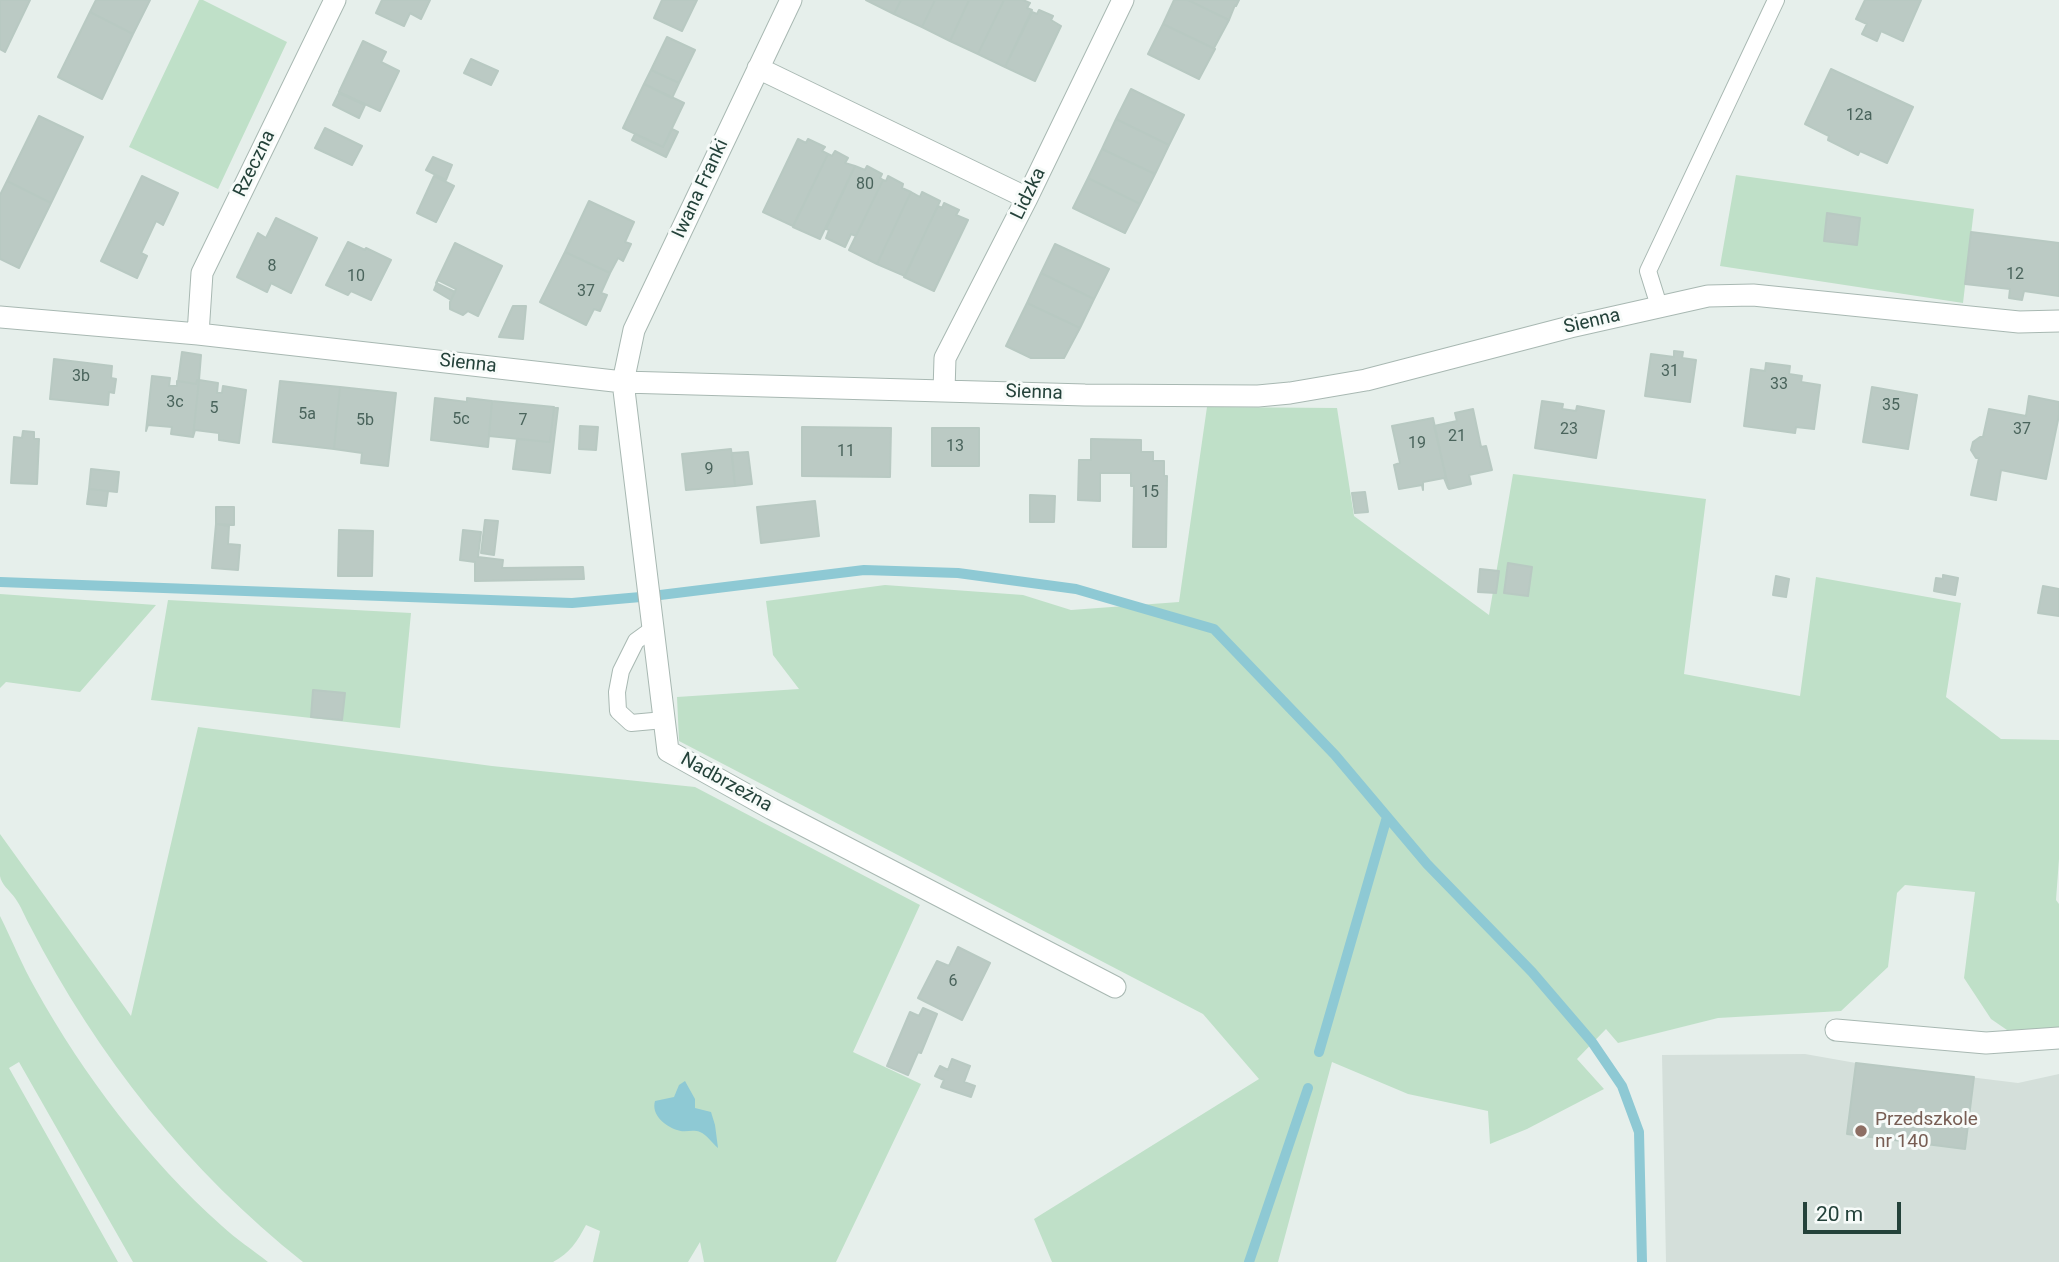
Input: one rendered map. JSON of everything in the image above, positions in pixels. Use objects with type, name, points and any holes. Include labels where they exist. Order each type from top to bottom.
[{"type":"street","name":"Rzeczna","points":[[198,334],[202,274],[335,0]]},
{"type":"street","name":"Iwana Franki","points":[[623,382],[634,330],[791,0]]},
{"type":"street","name":"Lidzka","points":[[944,391],[945,358],[1027,198],[1117,2]]},
{"type":"street","points":[[758,68],[1027,198]]},
{"type":"street","name":"Sienna","points":[[0,317],[198,334],[623,382],[1231,396],[1290,393],[1366,380],[1570,327],[1708,296],[1753,295],[2019,322],[2059,321]]},
{"type":"street","name":"Nadbrzeżna","points":[[623,382],[668,751],[772,809],[1115,987]]},
{"type":"street","points":[[1836,1030],[1986,1043],[2059,1038]]},
{"type":"lane","points":[[1659,306],[1648,271],[1776,0]]},
{"type":"lane","points":[[653,620],[636,641],[621,671],[617,692],[618,711],[631,723],[664,720]]},
{"type":"shaded area","name":"Przedszkole nr 140","points":[[1805,1054],[2018,1083],[2059,1074],[2059,1262],[1666,1262],[1662,1055]]},
{"type":"green space","points":[[199,0],[287,42],[218,189],[129,147]]},
{"type":"green space","points":[[1736,175],[1974,209],[1963,303],[1720,266]]},
{"type":"green space","points":[[1207,407],[1337,408],[1354,516],[1489,615],[1513,474],[1706,499],[1684,674],[1800,696],[1816,577],[1961,603],[1946,697],[2001,739],[2059,740],[2059,859],[2056,900],[2059,904],[2059,1029],[2007,1030],[1991,1019],[1964,978],[1975,892],[1905,885],[1897,893],[1888,967],[1841,1011],[1718,1018],[1618,1043],[1606,1029],[1577,1059],[1604,1089],[1527,1129],[1490,1144],[1488,1111],[1408,1094],[1332,1062],[1278,1262],[1052,1262],[1034,1219],[1259,1079],[1203,1014],[679,741],[677,697],[799,689],[773,655],[766,601],[885,585],[1023,595],[1071,610],[1179,602]]},
{"type":"green space","points":[[0,594],[156,605],[80,692],[6,682],[0,688]]},
{"type":"green space","points":[[168,600],[411,613],[400,728],[151,700]]},
{"type":"green space","points":[[198,727],[492,766],[695,787],[920,905],[853,1052],[921,1084],[836,1262],[704,1262],[700,1242],[688,1262],[593,1262],[600,1231],[586,1225],[564,1255],[553,1262],[303,1262],[261,1227],[221,1189],[148,1109],[85,1021],[56,974],[19,904],[0,876],[0,834],[131,1016]]},
{"type":"green space","points":[[0,916],[30,979],[54,1021],[119,1115],[194,1200],[227,1231],[268,1262],[133,1262],[19,1062],[9,1068],[118,1262],[0,1262]]},
{"type":"water","points":[[685,1081],[695,1099],[695,1108],[711,1112],[718,1148],[703,1133],[677,1130],[668,1126],[655,1111],[655,1101],[674,1097],[679,1085]]},
{"type":"building","points":[[0,0],[30,0],[5,52],[0,49]]},
{"type":"building","points":[[96,0],[150,0],[133,34],[90,12]]},
{"type":"building","points":[[382,0],[430,0],[421,19],[410,13],[404,26],[376,13]]},
{"type":"building","points":[[662,0],[697,0],[682,31],[654,18]]},
{"type":"building","points":[[866,0],[901,0],[894,14]]},
{"type":"building","points":[[901,0],[935,0],[922,27],[894,14]]},
{"type":"building","points":[[935,0],[969,0],[950,41],[922,27]]},
{"type":"building","points":[[969,0],[1004,0],[978,54],[950,41]]},
{"type":"building","points":[[1004,0],[1023,0],[1030,3],[1027,8],[1032,10],[1005,67],[978,54]]},
{"type":"building","points":[[1174,0],[1188,0],[1229,20],[1215,49],[1163,24]]},
{"type":"building","points":[[1188,0],[1239,0],[1229,20]]},
{"type":"building","points":[[1865,0],[1921,0],[1903,41],[1881,31],[1877,41],[1862,34],[1867,24],[1856,19]]},
{"type":"building","points":[[1039,10],[1053,16],[1051,20],[1061,26],[1035,81],[1005,67],[1032,12],[1037,14]]},
{"type":"building","points":[[90,12],[133,34],[102,99],[58,77]]},
{"type":"building","points":[[1163,24],[1215,49],[1199,79],[1148,54]]},
{"type":"building","points":[[667,37],[695,50],[679,83],[651,70]]},
{"type":"building","points":[[363,41],[386,52],[381,62],[399,71],[380,111],[339,92]]},
{"type":"building","points":[[471,59],[498,71],[491,85],[464,73]]},
{"type":"building","points":[[1831,69],[1913,107],[1887,163],[1860,151],[1858,155],[1828,140],[1829,136],[1805,124]]},
{"type":"building","points":[[651,70],[679,83],[672,98],[644,84]]},
{"type":"building","points":[[644,84],[684,103],[663,147],[623,128]]},
{"type":"building","points":[[1131,89],[1184,115],[1169,145],[1116,119]]},
{"type":"building","points":[[339,93],[365,105],[359,118],[333,105]]},
{"type":"building","points":[[39,116],[83,137],[51,203],[7,181]]},
{"type":"building","points":[[1116,119],[1169,145],[1155,174],[1102,149]]},
{"type":"building","points":[[325,128],[362,146],[352,165],[315,148]]},
{"type":"building","points":[[672,129],[678,132],[666,157],[632,140],[635,134],[663,147]]},
{"type":"building","points":[[798,139],[806,143],[808,139],[825,147],[822,151],[828,154],[793,226],[763,212]]},
{"type":"building","points":[[1102,149],[1155,174],[1140,204],[1088,178]]},
{"type":"building","points":[[835,151],[848,158],[845,163],[855,166],[820,239],[793,227],[828,154],[832,156]]},
{"type":"building","points":[[433,157],[452,165],[446,180],[426,170]]},
{"type":"building","points":[[855,166],[865,170],[867,166],[882,174],[880,178],[883,180],[856,236],[851,234],[845,247],[826,238],[829,230],[826,229]]},
{"type":"building","points":[[142,176],[178,193],[163,225],[156,221],[141,253],[147,256],[137,278],[101,261]]},
{"type":"building","points":[[434,176],[454,186],[436,222],[417,213]]},
{"type":"building","points":[[888,176],[911,192],[877,264],[849,250],[883,180],[886,181]]},
{"type":"building","points":[[1088,178],[1140,204],[1125,233],[1073,208]]},
{"type":"building","points":[[7,181],[51,203],[19,268],[0,259],[0,195]]},
{"type":"building","points":[[911,192],[920,197],[922,192],[940,201],[905,276],[877,264]]},
{"type":"building","points":[[589,201],[634,222],[625,242],[631,244],[623,261],[618,258],[610,273],[565,252]]},
{"type":"building","points":[[944,203],[959,210],[956,215],[968,220],[934,291],[904,277],[938,206],[942,208]]},
{"type":"building","points":[[1827,213],[1860,218],[1857,245],[1824,241]]},
{"type":"building","points":[[276,218],[317,238],[291,293],[271,283],[267,292],[237,277],[258,233],[266,238]]},
{"type":"building","points":[[1971,232],[2059,243],[2059,296],[2024,291],[2022,300],[2009,298],[2010,289],[1965,284]]},
{"type":"building","points":[[348,242],[391,260],[371,300],[351,291],[348,295],[326,285]]},
{"type":"building","points":[[455,243],[502,266],[478,316],[468,311],[463,315],[450,309],[455,292],[436,283]]},
{"type":"building","points":[[1055,244],[1109,269],[1094,299],[1041,273]]},
{"type":"building","points":[[565,252],[610,273],[601,293],[607,295],[600,311],[594,309],[586,325],[540,302]]},
{"type":"building","points":[[1041,273],[1094,299],[1080,328],[1027,303]]},
{"type":"building","points":[[438,280],[456,289],[451,300],[434,290]]},
{"type":"building","points":[[1027,303],[1080,328],[1064,358],[1031,358],[1006,346]]},
{"type":"building","points":[[513,306],[526,306],[523,339],[499,337]]},
{"type":"building","points":[[1674,351],[1683,352],[1682,358],[1696,360],[1690,402],[1645,396],[1651,354],[1674,357]]},
{"type":"building","points":[[182,352],[201,355],[199,380],[196,384],[178,381]]},
{"type":"building","points":[[54,359],[112,366],[111,378],[116,379],[114,393],[109,392],[108,405],[50,399]]},
{"type":"building","points":[[1766,363],[1790,366],[1789,374],[1802,376],[1801,382],[1820,385],[1814,429],[1796,427],[1795,433],[1744,426],[1751,369],[1765,371]]},
{"type":"building","points":[[152,376],[170,378],[169,386],[177,386],[177,381],[196,384],[199,380],[193,437],[171,434],[172,427],[148,425],[146,431]]},
{"type":"building","points":[[199,380],[218,383],[217,393],[222,393],[223,386],[246,390],[239,443],[219,440],[219,433],[195,430],[193,437]]},
{"type":"building","points":[[280,381],[340,387],[334,449],[273,442]]},
{"type":"building","points":[[340,387],[396,393],[388,466],[361,463],[362,453],[334,449]]},
{"type":"building","points":[[1872,387],[1917,395],[1908,449],[1863,442]]},
{"type":"building","points":[[2029,396],[2059,402],[2059,415],[2046,479],[2001,470],[1996,500],[1971,495],[1979,458],[1976,458],[1971,450],[1973,442],[1983,437],[1989,409],[2026,416]]},
{"type":"building","points":[[435,398],[467,402],[467,398],[492,401],[488,447],[431,440]]},
{"type":"building","points":[[492,401],[554,407],[550,442],[489,436]]},
{"type":"building","points":[[1542,401],[1563,404],[1562,409],[1576,411],[1577,406],[1604,411],[1596,458],[1535,448]]},
{"type":"building","points":[[554,408],[558,408],[550,473],[513,469],[517,439],[550,442]]},
{"type":"building","points":[[1473,409],[1481,447],[1486,446],[1492,470],[1469,475],[1471,484],[1449,489],[1434,426],[1457,421],[1455,413]]},
{"type":"building","points":[[1433,418],[1448,488],[1444,478],[1423,482],[1423,490],[1422,485],[1399,489],[1394,465],[1400,463],[1392,426]]},
{"type":"building","points":[[580,426],[598,427],[596,450],[579,449]]},
{"type":"building","points":[[802,427],[891,428],[890,477],[802,476]]},
{"type":"building","points":[[932,428],[979,428],[979,466],[932,466]]},
{"type":"building","points":[[23,431],[34,432],[34,439],[39,439],[37,484],[11,483],[14,437],[22,438]]},
{"type":"building","points":[[1091,439],[1141,440],[1141,452],[1153,452],[1153,461],[1164,461],[1164,476],[1167,476],[1166,547],[1133,547],[1134,486],[1131,486],[1131,473],[1100,473],[1100,501],[1078,500],[1079,460],[1091,460]]},
{"type":"building","points":[[731,449],[735,486],[686,490],[682,454]]},
{"type":"building","points":[[748,452],[752,484],[735,486],[732,453]]},
{"type":"building","points":[[91,469],[119,472],[117,492],[89,489]]},
{"type":"building","points":[[89,489],[108,491],[106,506],[87,504]]},
{"type":"building","points":[[1365,492],[1368,512],[1355,513],[1352,493]]},
{"type":"building","points":[[1030,495],[1055,496],[1054,522],[1030,522]]},
{"type":"building","points":[[815,501],[819,536],[761,543],[757,507]]},
{"type":"building","points":[[216,507],[234,507],[234,525],[216,524]]},
{"type":"building","points":[[485,520],[498,521],[494,555],[481,553]]},
{"type":"building","points":[[216,524],[229,526],[228,544],[240,545],[238,570],[212,568]]},
{"type":"building","points":[[339,530],[373,531],[372,576],[338,576]]},
{"type":"building","points":[[463,530],[481,532],[478,557],[503,560],[502,568],[583,567],[584,579],[475,581],[475,562],[460,560]]},
{"type":"building","points":[[1508,563],[1532,567],[1528,596],[1504,593]]},
{"type":"building","points":[[1480,569],[1499,571],[1496,593],[1478,592]]},
{"type":"building","points":[[1943,575],[1958,578],[1955,595],[1934,591],[1936,578],[1943,579]]},
{"type":"building","points":[[1776,576],[1789,579],[1786,597],[1773,595]]},
{"type":"building","points":[[2043,586],[2059,589],[2059,616],[2038,613]]},
{"type":"building","points":[[313,690],[345,693],[342,720],[311,717]]},
{"type":"building","points":[[958,947],[990,963],[962,1020],[918,998],[937,961],[949,966]]},
{"type":"building","points":[[923,1008],[937,1014],[921,1053],[918,1052],[908,1075],[887,1066],[910,1012],[919,1016]]},
{"type":"building","points":[[952,1059],[970,1066],[964,1082],[975,1086],[971,1097],[941,1087],[944,1080],[935,1076],[940,1066],[948,1070]]},
{"type":"building","points":[[1856,1063],[1974,1077],[1965,1149],[1847,1134]]},
{"type":"waterway","points":[[0,582],[572,603],[864,570],[958,573],[1076,589],[1214,629],[1335,755],[1427,864],[1532,972],[1592,1042],[1622,1086],[1639,1132],[1642,1262]]},
{"type":"waterway","points":[[1319,1052],[1387,817]]},
{"type":"waterway","points":[[1249,1262],[1308,1088]]},
{"type":"place","name":"Przedszkole nr 140","points":[[1861,1131]]}]
